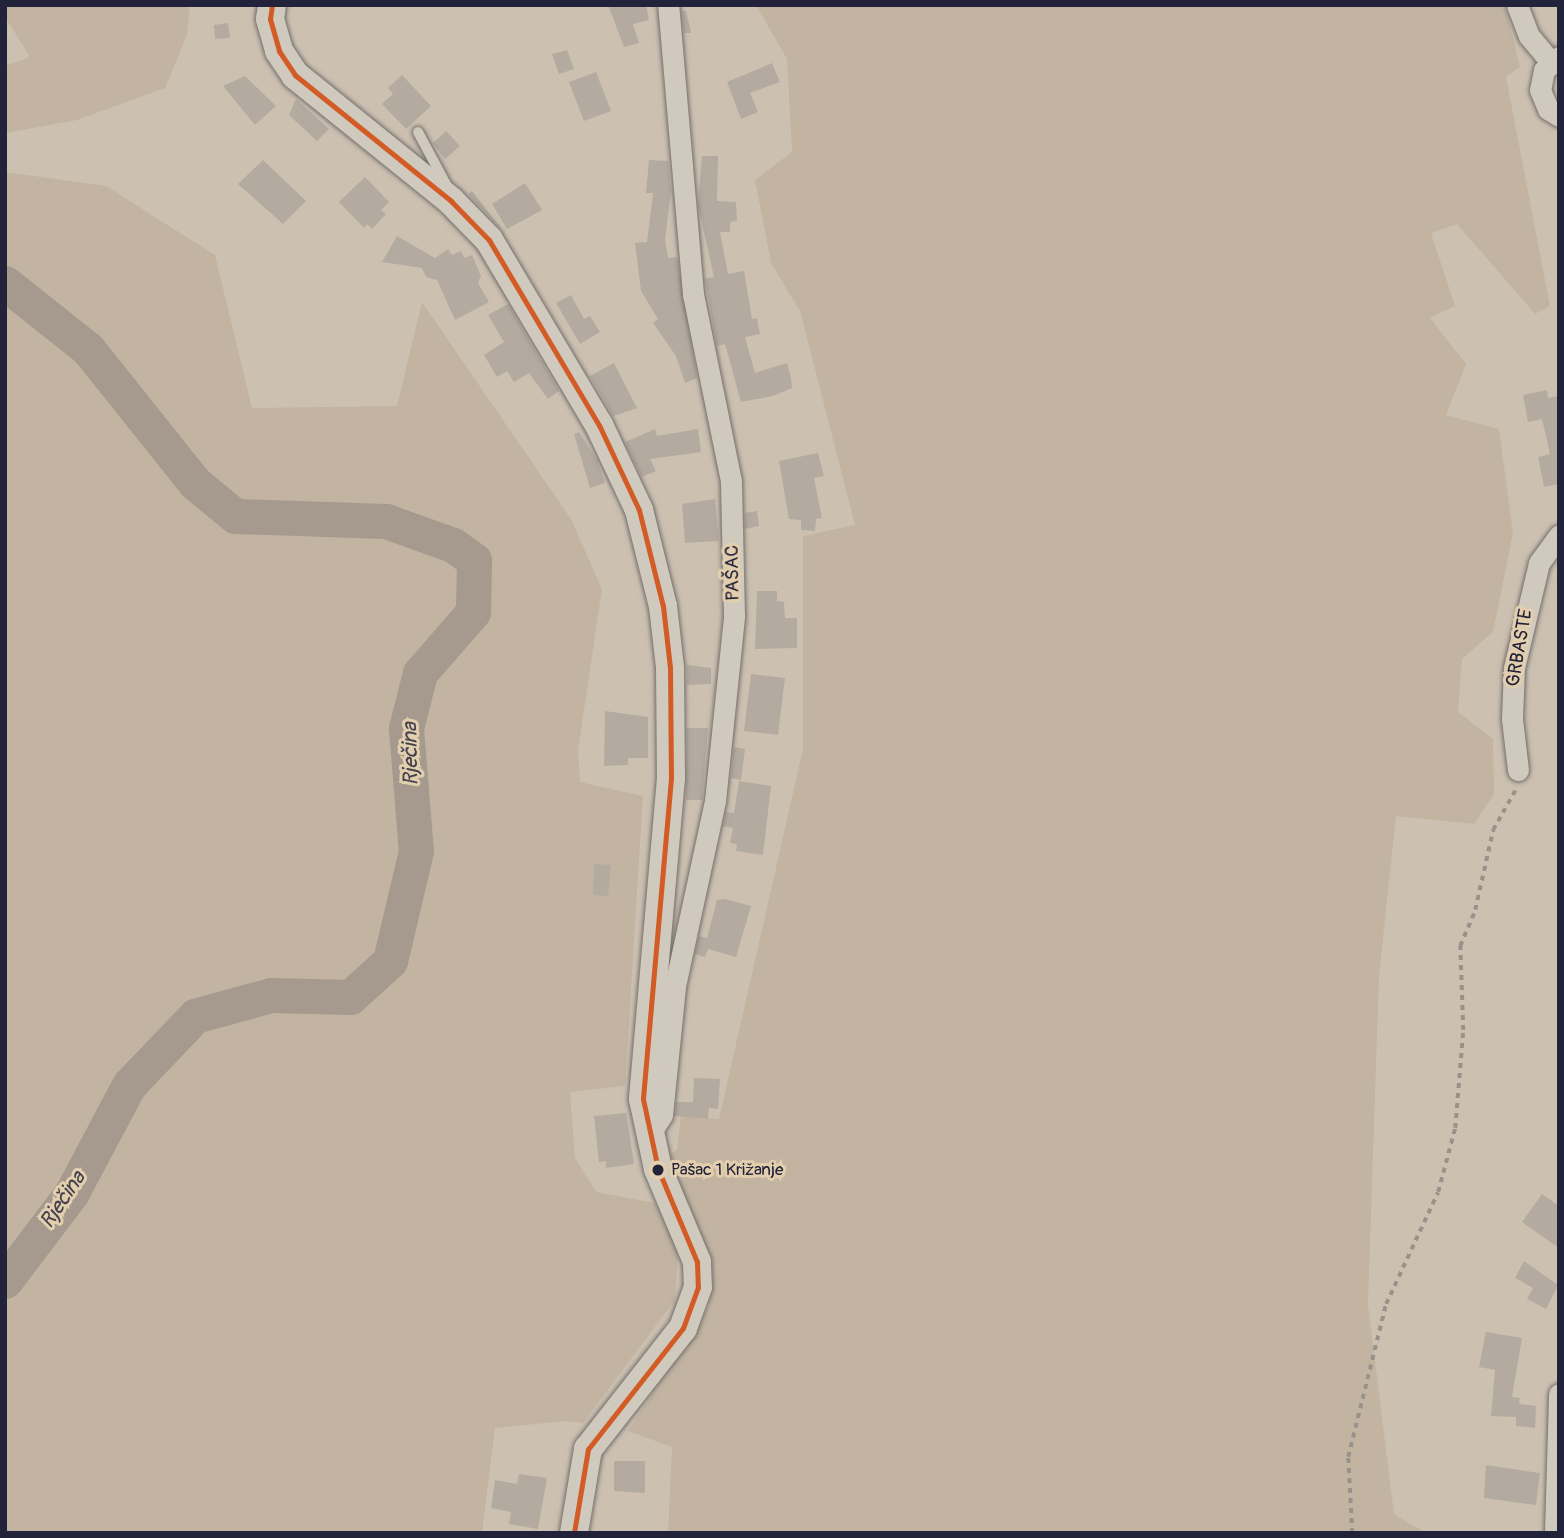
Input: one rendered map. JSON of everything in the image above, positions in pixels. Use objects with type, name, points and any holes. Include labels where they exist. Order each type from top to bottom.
[{"type":"main road","points":[[272,5],[270,19],[279,51],[295,75],[451,201],[489,240],[598,425],[639,510],[663,606],[670,667],[671,778],[644,1059],[643,1099],[658,1169],[697,1262],[698,1287],[683,1328],[588,1449],[577,1492],[574,1533]]},
{"type":"street","name":"PAŠAC","points":[[649,1135],[662,1115],[675,986],[715,801],[734,616],[731,481],[693,294],[668,5]]},
{"type":"street","points":[[1517,5],[1529,36],[1555,59],[1540,90],[1548,109],[1559,116]]},
{"type":"street","name":"GRBASTE","points":[[1518,770],[1512,719],[1514,668],[1539,563],[1559,535]]},
{"type":"street","points":[[1555,1532],[1559,1394]]},
{"type":"lane","points":[[418,132],[446,182],[451,201]]},
{"type":"path","points":[[1352,1533],[1348,1457],[1386,1304],[1448,1164],[1462,1058],[1460,946],[1475,910],[1493,830],[1516,792],[1518,770]]},
{"type":"shaded area","points":[[5,5],[190,5],[187,35],[165,88],[77,120],[5,133],[5,66],[30,57],[5,17]]},
{"type":"shaded area","points":[[756,5],[1505,5],[1520,67],[1506,77],[1550,306],[1535,314],[1457,224],[1431,233],[1455,306],[1430,318],[1466,364],[1446,415],[1499,429],[1513,533],[1493,632],[1462,659],[1458,712],[1493,739],[1494,794],[1474,824],[1396,816],[1379,976],[1368,1305],[1394,1514],[1426,1533],[668,1533],[672,1447],[628,1431],[709,1307],[710,1265],[668,1155],[677,1150],[681,1116],[719,1119],[803,749],[803,536],[855,525],[800,311],[771,263],[755,180],[792,152],[787,59]]},
{"type":"shaded area","points":[[5,172],[106,186],[215,255],[252,408],[397,406],[422,302],[571,519],[602,589],[578,751],[580,782],[643,796],[625,1086],[570,1092],[575,1158],[596,1192],[655,1203],[678,1251],[675,1300],[583,1423],[566,1421],[495,1428],[482,1533],[5,1533]]},
{"type":"building","points":[[608,5],[646,5],[649,20],[633,24],[639,43],[624,47]]},
{"type":"building","points":[[682,11],[686,11],[691,33],[684,33]]},
{"type":"building","points":[[228,23],[230,38],[215,39],[214,25]]},
{"type":"building","points":[[567,50],[574,69],[559,74],[552,54]]},
{"type":"building","points":[[772,63],[780,82],[750,93],[758,112],[741,119],[727,82]]},
{"type":"building","points":[[596,72],[611,111],[584,121],[569,82]]},
{"type":"building","points":[[402,75],[431,106],[406,129],[382,104],[393,94],[388,88]]},
{"type":"building","points":[[245,76],[276,106],[255,125],[223,86]]},
{"type":"building","points":[[296,99],[329,129],[317,141],[289,115]]},
{"type":"building","points":[[446,131],[460,146],[445,159],[433,143]]},
{"type":"building","points":[[702,156],[718,156],[717,201],[736,202],[737,221],[730,222],[730,232],[720,232],[728,274],[744,271],[752,319],[757,318],[760,334],[745,337],[755,373],[787,363],[792,388],[773,396],[741,402],[725,344],[717,346],[705,279],[714,277],[698,205]]},
{"type":"building","points":[[263,160],[306,201],[283,224],[238,184]]},
{"type":"building","points":[[649,160],[668,161],[671,191],[665,240],[668,258],[677,257],[697,378],[685,383],[676,356],[653,323],[658,319],[641,291],[635,243],[647,242],[653,193],[646,193]]},
{"type":"building","points":[[365,177],[389,202],[381,210],[386,214],[372,229],[367,224],[364,228],[339,202]]},
{"type":"building","points":[[525,183],[542,210],[507,229],[492,204]]},
{"type":"building","points":[[472,191],[501,228],[468,194]]},
{"type":"building","points":[[397,236],[435,258],[448,249],[452,255],[461,251],[464,258],[472,255],[481,276],[478,283],[489,302],[455,320],[437,280],[426,277],[422,268],[382,262]]},
{"type":"building","points":[[571,295],[584,319],[590,316],[600,332],[580,344],[556,303]]},
{"type":"building","points":[[508,304],[559,391],[548,399],[529,373],[514,382],[507,371],[497,377],[484,355],[504,342],[488,315]]},
{"type":"building","points":[[614,363],[637,408],[613,416],[590,376]]},
{"type":"building","points":[[1547,390],[1548,398],[1559,396],[1559,484],[1544,487],[1538,457],[1550,454],[1542,419],[1528,422],[1523,395]]},
{"type":"building","points":[[655,429],[657,436],[698,429],[701,452],[650,459],[656,471],[642,477],[625,442]]},
{"type":"building","points":[[579,432],[597,460],[605,483],[590,488],[574,434]]},
{"type":"building","points":[[818,453],[824,476],[814,478],[822,518],[816,519],[815,531],[801,530],[801,520],[789,519],[779,461]]},
{"type":"building","points":[[715,499],[719,541],[685,543],[682,504]]},
{"type":"building","points":[[757,511],[759,526],[745,529],[745,513]]},
{"type":"building","points":[[757,591],[777,591],[777,601],[784,602],[785,618],[797,618],[797,648],[755,649]]},
{"type":"building","points":[[687,665],[711,668],[711,684],[687,685]]},
{"type":"building","points":[[751,674],[785,678],[778,735],[744,731]]},
{"type":"building","points":[[605,711],[648,717],[648,758],[628,758],[628,765],[604,766]]},
{"type":"building","points":[[687,728],[708,728],[702,800],[686,800]]},
{"type":"building","points":[[734,747],[745,749],[741,780],[731,778]]},
{"type":"building","points":[[739,781],[771,786],[763,855],[736,851],[737,844],[730,843],[733,828],[723,826],[726,812],[734,813]]},
{"type":"building","points":[[594,864],[611,865],[608,896],[593,895]]},
{"type":"building","points":[[725,899],[751,906],[736,957],[708,949],[705,957],[695,954],[699,936],[707,938],[717,900]]},
{"type":"building","points":[[694,1078],[720,1079],[718,1109],[709,1108],[708,1119],[675,1116],[676,1102],[693,1102]]},
{"type":"building","points":[[626,1113],[634,1164],[606,1168],[606,1161],[599,1162],[594,1116]]},
{"type":"building","points":[[1542,1194],[1559,1206],[1559,1248],[1522,1222]]},
{"type":"building","points":[[1524,1261],[1558,1285],[1546,1309],[1527,1299],[1533,1288],[1515,1278]]},
{"type":"building","points":[[1486,1332],[1522,1338],[1512,1397],[1520,1398],[1519,1404],[1536,1406],[1535,1428],[1516,1426],[1516,1417],[1491,1416],[1495,1370],[1479,1367]]},
{"type":"building","points":[[614,1461],[645,1461],[645,1493],[614,1491]]},
{"type":"building","points":[[1486,1465],[1540,1473],[1536,1505],[1484,1498]]},
{"type":"building","points":[[519,1474],[547,1478],[538,1529],[509,1524],[511,1512],[491,1508],[495,1480],[517,1484]]},
{"type":"waterway","name":"Rječina","points":[[5,283],[88,349],[195,483],[235,516],[386,521],[453,545],[474,560],[473,612],[420,673],[406,728],[416,851],[390,961],[350,997],[271,995],[195,1016],[129,1085],[71,1194],[5,1281]]},
{"type":"transit line","points":[[272,5],[270,19],[279,51],[295,75],[451,201],[489,240],[599,425],[639,510],[663,606],[670,667],[671,778],[643,1099],[658,1169],[697,1262],[698,1287],[683,1328],[588,1449],[574,1533]]},
{"type":"place","name":"Pašac 1 Križanje","points":[[658,1170]]}]
